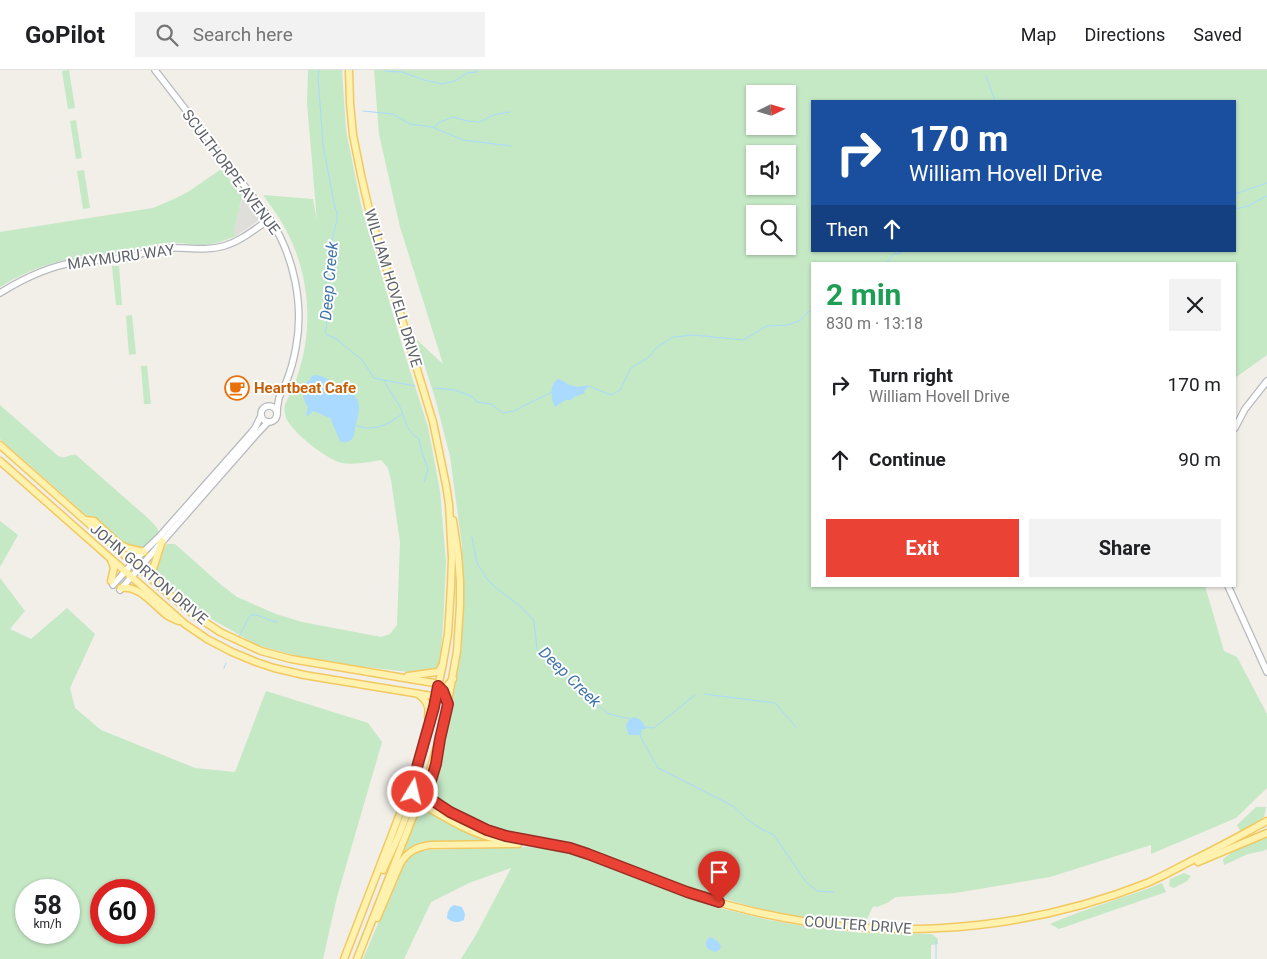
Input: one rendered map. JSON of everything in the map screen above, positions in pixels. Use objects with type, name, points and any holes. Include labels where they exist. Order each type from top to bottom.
[{"type":"main road","name":"WILLIAM HOVELL DRIVE","points":[[349,70],[353,135],[360,175],[370,214],[434,422],[454,529],[460,581],[459,627],[453,679],[440,739],[426,781],[358,959]]},
{"type":"main road","name":"JOHN GORTON DRIVE","points":[[0,445],[158,584],[199,618],[226,635],[261,651],[291,659],[432,683],[439,691],[432,696],[304,675],[256,662],[207,639],[185,624],[0,461]]},
{"type":"main road","name":"WILLIAM HOVELL DRIVE","points":[[344,959],[412,785],[439,691],[448,634],[451,586],[452,558],[449,504]]},
{"type":"main road","points":[[84,520],[94,521],[119,544],[144,552]]},
{"type":"main road","points":[[158,584],[153,578],[152,572],[162,541]]},
{"type":"main road","points":[[111,559],[114,568],[112,583]]},
{"type":"main road","points":[[120,589],[126,588],[143,594],[170,617],[185,624]]},
{"type":"main road","points":[[402,678],[437,672],[443,663]]},
{"type":"main road","points":[[448,704],[439,691],[453,679]]},
{"type":"main road","points":[[416,694],[424,698],[429,712],[423,745]]},
{"type":"main road","points":[[432,800],[430,784],[436,764],[440,739]]},
{"type":"main road","points":[[370,893],[377,884],[399,835],[411,802],[418,798],[413,792],[412,785]]},
{"type":"main road","name":"COULTER DRIVE","points":[[418,798],[432,800],[450,812],[487,830],[506,836],[570,848],[727,905],[793,920],[895,930],[947,928],[997,923],[1079,906],[1126,891],[1171,872],[1267,821]]},
{"type":"main road","name":"COULTER DRIVE","points":[[418,798],[422,804],[468,830],[490,838],[518,844],[550,844]]},
{"type":"main road","name":"COULTER DRIVE","points":[[1171,872],[1267,832]]},
{"type":"main road","points":[[358,959],[400,864],[411,851],[421,846],[430,845],[518,844]]},
{"type":"street","name":"SCULTHORPE AVENUE","points":[[155,70],[270,219],[282,240],[290,261],[296,282],[299,308],[298,329],[296,347],[280,396],[277,413]]},
{"type":"street","name":"MAYMURU WAY","points":[[0,294],[36,274],[68,264],[126,258],[162,248],[176,247],[201,250],[219,247],[244,236],[270,219]]},
{"type":"street","points":[[1236,426],[1245,409],[1267,381]]},
{"type":"street","name":"SCULTHORPE AVENUE","points":[[268,407],[280,396]]},
{"type":"street","points":[[112,583],[136,565],[162,541],[254,436],[268,422],[276,419],[277,413],[273,408],[263,409],[256,428],[144,552],[136,565],[131,577],[120,589]]},
{"type":"street","points":[[261,416],[263,420],[268,422]]},
{"type":"street","points":[[1228,587],[1267,672]]},
{"type":"shaded area","points":[[242,195],[259,217],[258,221],[236,236],[234,232]]},
{"type":"green space","points":[[69,70],[75,108],[68,109],[62,71]]},
{"type":"green space","points":[[308,70],[342,70],[346,130],[361,205],[428,427],[440,491],[446,562],[440,663],[438,668],[430,671],[417,673],[357,666],[294,655],[257,645],[196,610],[156,575],[156,563],[167,544],[175,544],[237,597],[276,614],[302,622],[381,637],[390,634],[397,625],[400,542],[388,468],[381,460],[347,464],[328,457],[296,432],[287,420],[285,413],[285,405],[296,380],[306,340],[307,302],[305,284],[294,247],[281,221],[263,195],[313,199],[317,221],[307,103]]},
{"type":"green space","points":[[374,70],[1267,70],[1267,355],[1236,377],[1236,262],[811,262],[811,587],[1205,587],[1224,651],[1237,657],[1267,714],[1267,788],[1236,818],[1151,854],[1151,845],[1050,877],[955,893],[896,897],[887,903],[877,907],[874,906],[866,922],[858,925],[784,915],[746,905],[686,887],[565,843],[507,832],[453,808],[433,796],[432,782],[448,728],[457,671],[462,600],[462,546],[450,456],[435,398],[416,339],[443,364],[400,227],[379,134]]},
{"type":"green space","points":[[76,120],[82,158],[76,159],[70,121]]},
{"type":"green space","points":[[84,170],[90,208],[83,209],[77,171]]},
{"type":"green space","points":[[220,170],[223,171],[242,195],[234,232],[236,236],[209,244],[165,243],[128,252],[68,259],[38,268],[0,287],[0,232],[153,208],[188,192]]},
{"type":"green space","points":[[112,266],[119,266],[122,305],[116,305]]},
{"type":"green space","points":[[132,315],[136,354],[129,355],[126,316]]},
{"type":"green space","points":[[141,366],[147,366],[151,404],[144,404]]},
{"type":"green space","points":[[0,405],[58,456],[76,455],[150,520],[158,529],[158,534],[141,549],[122,542],[85,514],[0,439]]},
{"type":"green space","points":[[0,521],[18,535],[0,567]]},
{"type":"green space","points":[[0,578],[25,611],[10,629],[31,639],[67,608],[95,634],[70,688],[75,708],[101,730],[195,768],[235,772],[266,691],[368,723],[382,742],[337,897],[323,959],[0,959]]},
{"type":"green space","points":[[420,807],[488,842],[433,844],[401,858]]},
{"type":"green space","points":[[1256,807],[1266,807],[1264,817],[1241,832],[1237,825]]},
{"type":"green space","points":[[1267,838],[1267,849],[1248,854],[1224,865],[1223,859],[1234,851]]},
{"type":"green space","points":[[527,847],[551,849],[572,854],[711,906],[769,920],[815,928],[862,933],[932,934],[938,939],[938,944],[931,945],[931,959],[461,959],[477,933],[511,868],[469,883],[431,902],[404,959],[363,959],[402,867],[414,854],[429,850]]},
{"type":"green space","points":[[1184,873],[1191,876],[1187,881],[1174,888],[1169,886],[1170,879]]},
{"type":"green space","points":[[1162,883],[1166,892],[1059,929],[1050,924],[1077,913]]},
{"type":"water","points":[[314,375],[323,377],[346,388],[357,399],[359,412],[353,438],[348,441],[340,441],[330,418],[313,411],[308,416],[306,415],[308,407],[304,400],[303,389]]},
{"type":"water","points":[[558,379],[575,387],[589,386],[584,391],[585,393],[571,400],[564,401],[555,407],[552,388]]},
{"type":"water","points":[[633,717],[638,718],[644,724],[646,729],[642,729],[641,736],[629,735],[626,725]]},
{"type":"water","points":[[454,905],[462,907],[465,914],[464,920],[460,922],[451,921],[447,918],[449,910]]},
{"type":"water","points":[[710,937],[715,939],[721,947],[715,952],[706,946],[706,941]]},
{"type":"waterway","name":"Deep Creek","points":[[319,70],[323,144],[337,213],[327,261],[325,312],[327,325],[325,331],[327,335],[335,338],[362,360],[374,378],[384,380],[399,405],[408,428],[419,439],[428,469],[424,482]]},
{"type":"waterway","points":[[384,70],[402,72],[442,84],[455,81],[467,73],[479,70]]},
{"type":"waterway","points":[[986,76],[995,100]]},
{"type":"waterway","points":[[363,111],[393,114],[410,124],[432,127],[463,140],[511,146]]},
{"type":"waterway","points":[[434,127],[440,122],[453,117],[480,122],[493,115],[510,112]]},
{"type":"waterway","points":[[1236,194],[1267,183]]},
{"type":"waterway","points":[[1236,209],[1248,206],[1267,196]]},
{"type":"waterway","points":[[887,262],[894,254],[902,252]]},
{"type":"waterway","points":[[589,386],[611,395],[620,390],[631,368],[649,357],[657,347],[673,337],[694,335],[743,340],[767,326],[788,325],[801,320],[811,311]]},
{"type":"waterway","points":[[384,380],[415,386]]},
{"type":"waterway","points":[[434,388],[455,390],[473,397],[477,402],[491,404],[503,413],[514,411],[552,392]]},
{"type":"waterway","points":[[355,425],[365,428],[377,427],[388,423],[402,414]]},
{"type":"waterway","name":"Deep Creek","points":[[472,537],[477,563],[487,579],[520,606],[534,621],[537,649],[561,674],[609,714],[630,719]]},
{"type":"waterway","points":[[239,637],[251,615],[277,621]]},
{"type":"waterway","points":[[224,668],[226,663]]},
{"type":"waterway","name":"Deep Creek","points":[[704,694],[775,703],[796,727]]},
{"type":"waterway","name":"Deep Creek","points":[[645,727],[654,728],[695,695]]},
{"type":"waterway","points":[[639,734],[658,768],[733,806],[748,820],[774,835],[806,882],[817,891],[834,892]]},
{"type":"waterway","points":[[936,941],[936,959]]},
{"type":"place","name":"Heartbeat Cafe","points":[[237,388]]},
{"type":"route","points":[[413,792],[412,785],[438,686],[443,691],[448,704],[430,784],[432,800],[450,812],[487,830],[506,836],[570,848],[687,892],[719,902]]}]
